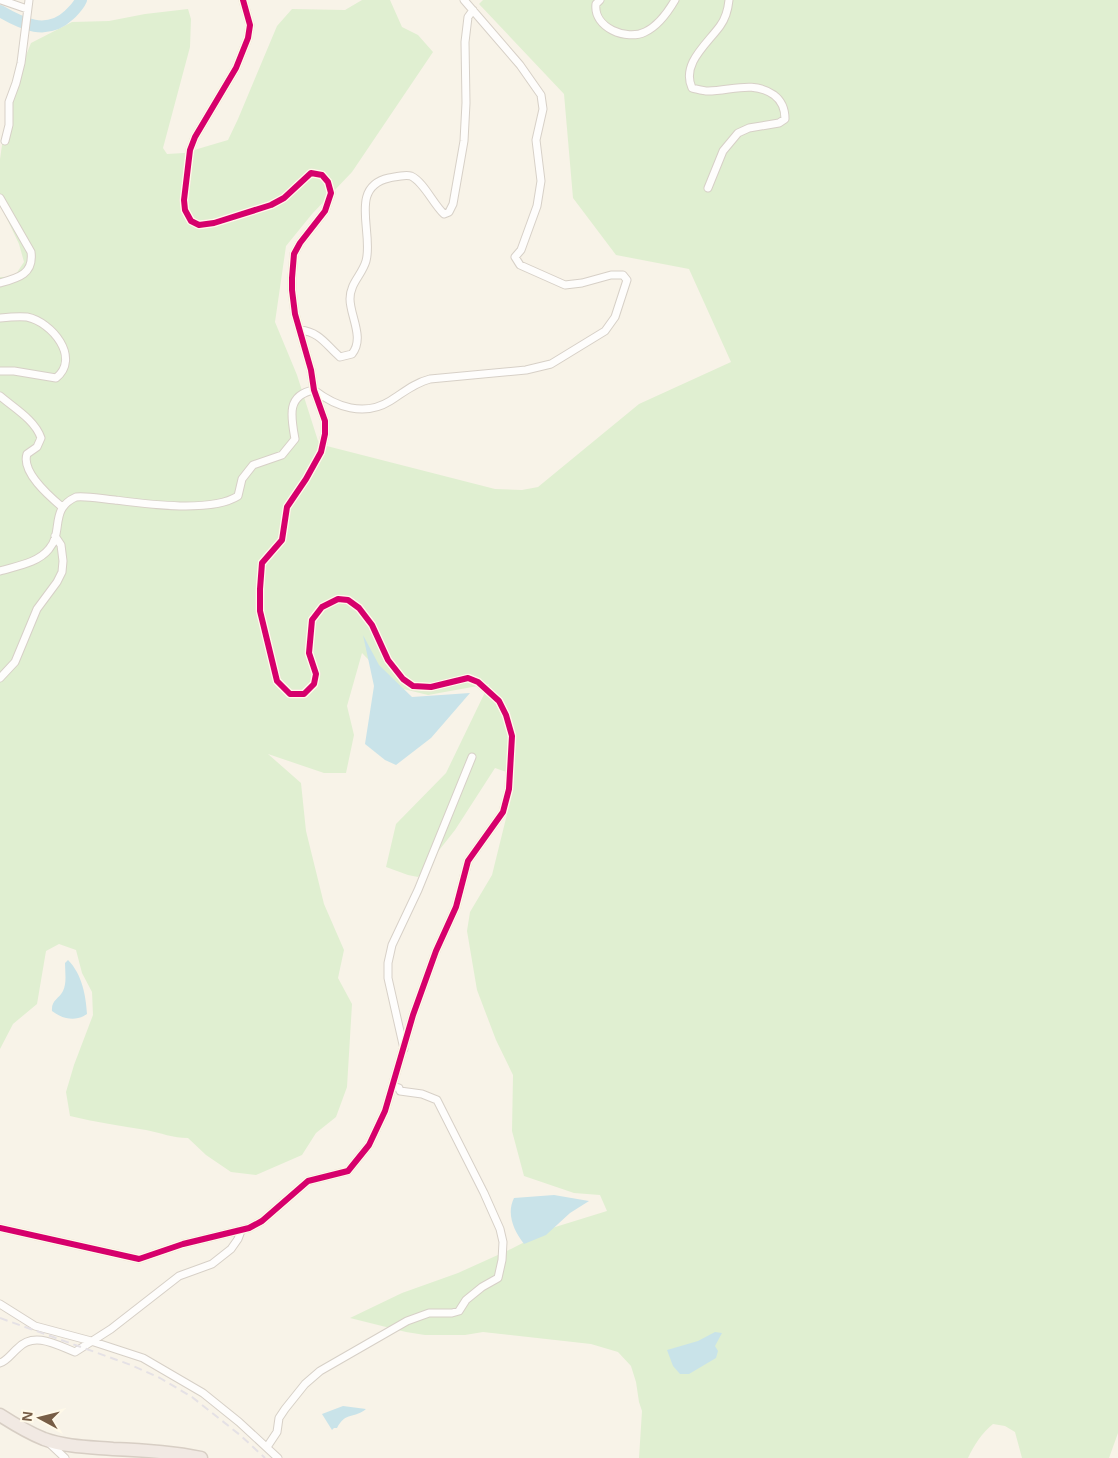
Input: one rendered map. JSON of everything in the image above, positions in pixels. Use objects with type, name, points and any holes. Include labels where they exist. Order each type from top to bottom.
[{"type":"highway","points":[[0,1415],[44,1439],[75,1446],[117,1453],[164,1452],[201,1458]]},
{"type":"street","points":[[1,0],[27,10]]},
{"type":"street","points":[[5,141],[9,125],[9,102],[21,64],[29,0]]},
{"type":"street","points":[[0,1228],[139,1259],[183,1244],[241,1231],[262,1221],[308,1181],[348,1171],[369,1145],[385,1111],[414,1015],[436,951],[456,907],[468,861],[503,812],[509,788],[512,736],[506,715],[499,701],[478,682],[468,678],[431,687],[413,686],[403,679],[388,660],[372,625],[359,608],[348,600],[333,600],[322,607],[312,620],[308,652],[316,674],[314,684],[304,694],[290,694],[277,681],[260,611],[262,563],[282,540],[287,508],[321,452],[325,434],[325,421],[314,390],[311,370],[294,314],[292,278],[294,254],[328,205],[331,193],[328,182],[322,175],[311,173],[284,198],[271,205],[214,223],[199,225],[191,221],[185,210],[184,200],[190,150],[195,137],[236,68],[248,38],[250,24],[243,0]]},
{"type":"street","points":[[0,571],[29,562],[50,549],[62,507],[72,499],[81,496],[139,503],[195,506],[230,501],[238,496],[242,479],[253,465],[282,455],[295,438],[291,419],[293,404],[303,392],[314,390],[329,401],[354,409],[373,409],[388,403],[417,382],[430,379],[526,370],[551,364],[605,331],[615,318],[627,280],[623,275],[611,275],[565,285],[520,265],[515,257],[520,250],[537,206],[541,181],[536,140],[543,109],[541,95],[520,65],[464,0]]},
{"type":"street","points":[[600,0],[596,4],[596,15],[604,25],[618,33],[637,35],[647,31],[657,23],[670,8],[674,0]]},
{"type":"street","points":[[708,188],[723,151],[738,133],[749,128],[779,123],[785,119],[785,109],[777,98],[768,91],[745,87],[708,91],[692,88],[689,81],[691,65],[720,25],[727,12],[729,0]]},
{"type":"street","points":[[300,330],[308,330],[319,336],[340,357],[352,354],[354,351],[357,331],[350,300],[352,286],[366,262],[369,246],[365,208],[367,192],[377,182],[400,176],[411,176],[420,183],[439,210],[444,214],[449,212],[453,204],[464,141],[466,103],[465,42],[468,17],[473,10]]},
{"type":"street","points":[[0,198],[31,252],[32,260],[28,270],[23,275],[0,283]]},
{"type":"street","points":[[0,318],[28,317],[39,321],[55,334],[62,343],[65,350],[65,361],[64,368],[56,378],[14,371],[0,371]]},
{"type":"street","points":[[0,396],[40,432],[41,438],[37,447],[27,454],[26,464],[49,496],[62,507]]},
{"type":"street","points":[[0,678],[15,662],[37,609],[62,572],[61,545],[55,536]]},
{"type":"street","points":[[404,1049],[388,978],[388,963],[392,945],[418,890],[472,757]]},
{"type":"street","points":[[267,1447],[277,1432],[279,1418],[285,1409],[320,1371],[407,1321],[429,1313],[452,1313],[459,1311],[466,1300],[482,1287],[498,1278],[503,1242],[500,1229],[437,1100],[422,1094],[400,1091],[399,1088],[392,1086]]},
{"type":"street","points":[[0,1363],[4,1362],[22,1343],[37,1338],[75,1352],[111,1328],[178,1276],[212,1264],[231,1249],[238,1240],[241,1231]]},
{"type":"street","points":[[0,1304],[36,1326],[143,1358],[203,1393],[278,1458]]},
{"type":"street","points":[[44,1439],[65,1458]]},
{"type":"green space","points":[[362,0],[390,0],[402,27],[418,35],[433,52],[352,172],[312,214],[286,246],[275,322],[297,375],[319,444],[495,489],[522,490],[538,487],[639,404],[731,362],[689,269],[616,255],[573,198],[564,94],[479,4],[483,0],[1118,0],[1118,1433],[1109,1458],[1022,1458],[1015,1432],[1005,1426],[993,1424],[985,1431],[968,1458],[639,1458],[642,1411],[631,1366],[618,1352],[591,1344],[483,1332],[465,1335],[425,1335],[350,1318],[402,1293],[458,1273],[552,1228],[607,1211],[600,1195],[574,1193],[524,1176],[512,1131],[513,1075],[496,1040],[477,990],[467,931],[470,912],[492,875],[511,798],[512,774],[495,768],[455,830],[418,877],[386,867],[396,824],[446,773],[489,684],[428,695],[395,687],[362,653],[347,706],[354,735],[346,773],[324,773],[268,754],[301,783],[306,831],[324,904],[344,950],[338,978],[352,1004],[347,1087],[336,1117],[316,1133],[302,1155],[256,1175],[231,1172],[206,1155],[188,1138],[70,1116],[66,1092],[93,1015],[92,992],[82,973],[76,950],[59,944],[46,951],[37,1004],[13,1024],[0,1049],[0,277],[14,277],[24,262],[19,244],[0,204],[0,159],[9,97],[31,43],[72,22],[109,21],[145,14],[188,9],[191,19],[190,47],[163,148],[167,154],[184,153],[228,140],[277,26],[292,9],[345,10]]},
{"type":"water","points":[[363,635],[379,665],[412,697],[470,693],[431,738],[396,765],[385,760],[365,744],[374,686]]},
{"type":"water","points":[[68,960],[80,978],[87,1014],[74,1019],[65,1018],[52,1011],[54,1002],[64,988],[66,977],[65,963]]},
{"type":"water","points":[[554,1195],[589,1201],[570,1213],[546,1235],[524,1244],[512,1222],[511,1210],[514,1198]]},
{"type":"water","points":[[715,1332],[722,1333],[715,1346],[718,1351],[716,1358],[689,1374],[680,1374],[673,1366],[667,1350],[698,1341]]},
{"type":"water","points":[[343,1406],[366,1409],[358,1414],[347,1417],[337,1428],[332,1430],[322,1414]]},
{"type":"waterway","points":[[0,11],[26,24],[34,26],[52,25],[69,15],[79,5],[81,0]]},
{"type":"railway","points":[[0,1318],[131,1365],[160,1378],[192,1397],[240,1435],[265,1458]]},
{"type":"cycle path","points":[[0,1228],[139,1259],[183,1244],[249,1228],[262,1221],[308,1181],[348,1171],[369,1145],[385,1111],[413,1015],[436,951],[456,907],[468,861],[503,812],[509,789],[512,736],[506,715],[499,701],[478,682],[468,678],[431,687],[413,686],[403,679],[388,660],[372,625],[359,608],[348,600],[338,599],[322,607],[312,620],[309,653],[316,674],[314,684],[304,694],[290,694],[277,681],[260,611],[262,563],[282,540],[287,507],[321,452],[325,434],[325,421],[314,390],[311,370],[295,314],[292,290],[294,254],[300,243],[325,211],[331,193],[328,182],[322,175],[311,173],[284,198],[271,205],[214,223],[199,225],[191,221],[185,210],[184,200],[190,150],[195,137],[236,68],[248,38],[250,25],[243,0]]}]
